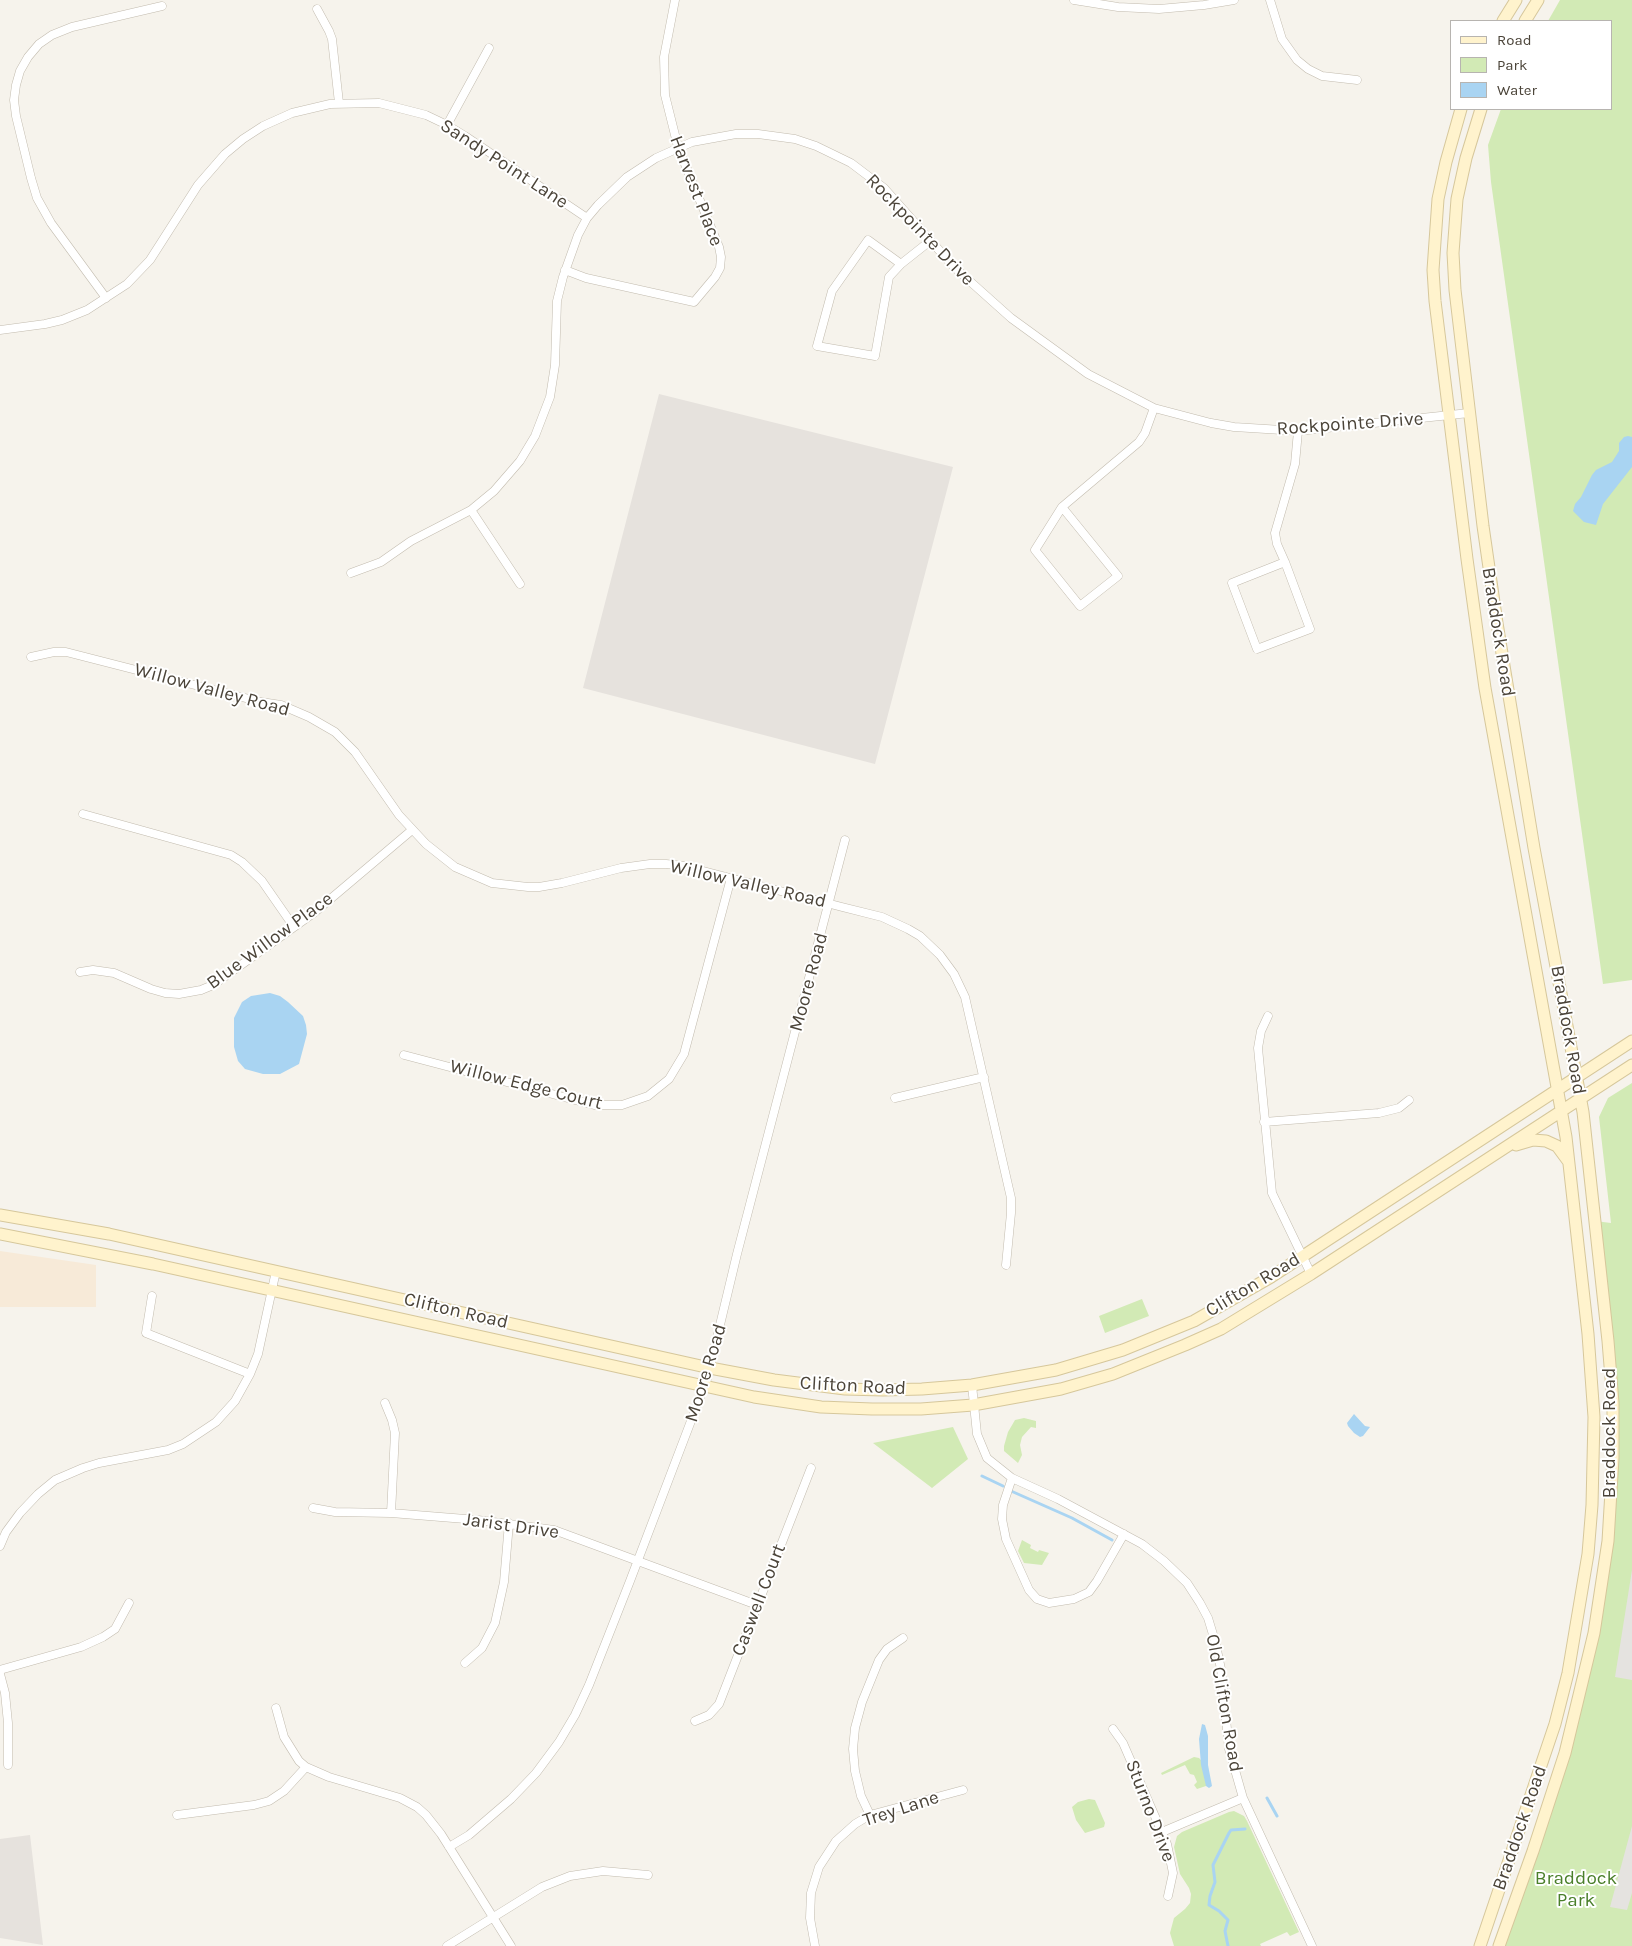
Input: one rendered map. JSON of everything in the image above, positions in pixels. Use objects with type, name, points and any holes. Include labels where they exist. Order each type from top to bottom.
[{"type":"main road","points":[[1504,20],[1516,0]]},
{"type":"main road","points":[[1526,20],[1538,0]]},
{"type":"main road","name":"Braddock Road","points":[[1461,110],[1438,199],[1433,270],[1435,301],[1466,560],[1485,688],[1569,1163],[1589,1342],[1594,1417],[1592,1505],[1588,1554],[1575,1636],[1555,1724],[1480,1946]]},
{"type":"main road","name":"Braddock Road","points":[[1482,110],[1473,132],[1461,178],[1456,207],[1453,253],[1455,290],[1482,526],[1496,623],[1534,848],[1581,1097],[1613,1403],[1613,1458],[1608,1541],[1594,1633],[1565,1753],[1499,1946]]},
{"type":"main road","name":"Clifton Road","points":[[0,1215],[109,1234],[710,1368],[774,1380],[845,1389],[922,1389],[972,1385],[1056,1370],[1122,1350],[1194,1321],[1271,1277],[1632,1041]]},
{"type":"main road","name":"Clifton Road","points":[[0,1234],[152,1264],[754,1397],[830,1407],[921,1409],[973,1405],[1061,1389],[1113,1374],[1221,1328],[1311,1274],[1632,1065]]},
{"type":"main road","points":[[1500,1150],[1533,1140],[1546,1140],[1562,1151],[1569,1163]]},
{"type":"street","name":"Harvest Place","points":[[565,270],[586,278],[694,302],[720,268],[721,257],[719,247],[678,147],[669,114],[664,77],[664,57],[675,0]]},
{"type":"street","points":[[1074,0],[1159,8],[1204,5],[1234,0]]},
{"type":"street","points":[[1270,0],[1282,39],[1297,60],[1308,69],[1322,76],[1357,80]]},
{"type":"street","points":[[106,298],[52,223],[38,198],[31,178],[16,116],[14,100],[16,85],[20,71],[28,57],[39,44],[52,35],[72,27],[162,6]]},
{"type":"street","points":[[316,9],[332,39],[339,102]]},
{"type":"street","points":[[447,125],[489,48]]},
{"type":"street","name":"Sandy Point Lane","points":[[0,330],[62,320],[87,310],[127,284],[150,260],[198,185],[225,154],[263,126],[292,113],[339,102],[366,102],[394,106],[426,115],[447,125],[587,218]]},
{"type":"street","name":"Rockpointe Drive","points":[[351,573],[381,562],[411,540],[471,510],[494,491],[520,461],[544,416],[554,379],[557,301],[565,270],[578,235],[587,218],[598,205],[627,176],[656,158],[678,147],[709,138],[736,134],[758,134],[796,139],[816,146],[851,163],[884,188],[956,269],[987,297],[1065,359],[1111,387],[1154,408],[1234,427],[1298,431],[1469,413]]},
{"type":"street","points":[[902,264],[868,240],[832,291],[816,346],[875,356],[889,277],[930,241]]},
{"type":"street","points":[[1062,507],[1118,576],[1080,606],[1035,550],[1062,507],[1139,442],[1145,433],[1154,408]]},
{"type":"street","points":[[1284,562],[1232,583],[1257,648],[1310,628],[1277,544],[1275,533],[1295,464],[1298,431]]},
{"type":"street","points":[[471,510],[520,584]]},
{"type":"street","name":"Willow Valley Road","points":[[31,657],[54,652],[66,652],[281,706],[308,716],[335,732],[356,752],[399,815],[437,854],[455,867],[492,883],[528,888],[550,886],[622,868],[650,864],[684,866],[882,917],[920,936],[940,955],[954,974],[965,997],[1011,1198],[1012,1213],[1006,1265]]},
{"type":"street","points":[[83,814],[231,855],[242,862],[262,881],[294,927]]},
{"type":"street","name":"Blue Willow Place","points":[[80,972],[93,970],[108,972],[165,993],[187,994],[213,985],[315,912],[412,830]]},
{"type":"street","name":"Moore Road","points":[[449,1847],[469,1834],[511,1799],[536,1773],[559,1742],[575,1715],[589,1685],[710,1368],[737,1254],[846,840]]},
{"type":"street","name":"Willow Edge Court","points":[[404,1055],[594,1105],[622,1105],[648,1096],[669,1079],[684,1054],[731,878]]},
{"type":"street","points":[[1268,1016],[1261,1031],[1258,1048],[1272,1194],[1301,1257],[1311,1274]]},
{"type":"street","points":[[895,1098],[984,1077]]},
{"type":"street","points":[[1264,1122],[1379,1113],[1399,1108],[1409,1100]]},
{"type":"street","points":[[0,1546],[6,1532],[20,1513],[55,1480],[99,1463],[160,1452],[183,1444],[216,1422],[235,1400],[250,1374],[258,1354],[276,1271]]},
{"type":"street","points":[[152,1296],[146,1333],[250,1374]]},
{"type":"street","name":"Old Clifton Road","points":[[972,1385],[977,1434],[987,1458],[1012,1478],[1142,1544],[1164,1561],[1186,1583],[1208,1618],[1221,1669],[1230,1749],[1243,1798],[1312,1946]]},
{"type":"street","points":[[385,1403],[395,1433],[392,1513]]},
{"type":"street","name":"Caswell Court","points":[[695,1721],[709,1715],[719,1704],[811,1468]]},
{"type":"street","points":[[1012,1478],[1003,1505],[1002,1519],[1006,1539],[1030,1590],[1037,1599],[1049,1603],[1074,1599],[1089,1592],[1124,1534]]},
{"type":"street","name":"Jarist Drive","points":[[313,1508],[335,1512],[392,1513],[554,1530],[757,1605]]},
{"type":"street","points":[[465,1663],[482,1648],[495,1623],[504,1582],[509,1524]]},
{"type":"street","points":[[0,1670],[81,1647],[103,1638],[115,1629],[129,1603]]},
{"type":"street","points":[[870,1816],[861,1796],[855,1771],[853,1749],[855,1728],[862,1702],[879,1660],[887,1649],[903,1638]]},
{"type":"street","points":[[0,1674],[5,1693],[8,1723],[8,1765]]},
{"type":"street","points":[[276,1708],[284,1737],[299,1761],[306,1767],[329,1777],[408,1802],[426,1815],[449,1847],[511,1946]]},
{"type":"street","name":"Sturno Drive","points":[[1114,1729],[1123,1744],[1162,1832],[1170,1856],[1173,1873],[1168,1896]]},
{"type":"street","points":[[177,1815],[262,1803],[284,1791],[306,1767]]},
{"type":"street","name":"Trey Lane","points":[[815,1946],[810,1903],[813,1885],[819,1867],[836,1841],[855,1824],[870,1816],[963,1790]]},
{"type":"street","points":[[1162,1832],[1243,1798]]},
{"type":"street","points":[[447,1946],[542,1887],[570,1876],[603,1871],[648,1875]]},
{"type":"shaded area","points":[[659,394],[953,467],[875,764],[583,688]]},
{"type":"shaded area","points":[[0,1251],[96,1265],[96,1307],[0,1307]]},
{"type":"shaded area","points":[[1632,1570],[1632,1680],[1615,1677]]},
{"type":"shaded area","points":[[1632,1826],[1632,1893],[1627,1910],[1610,1907]]},
{"type":"shaded area","points":[[30,1835],[43,1945],[0,1938],[0,1839]]},
{"type":"green space","points":[[1560,0],[1632,0],[1632,980],[1603,984],[1491,182],[1488,145],[1501,110],[1612,110],[1612,20],[1549,20]]},
{"type":"green space","name":"Braddock Park","points":[[1632,1083],[1632,1946],[1500,1946],[1580,1697],[1608,1541],[1613,1458],[1595,1221],[1611,1223],[1599,1117],[1608,1098]]},
{"type":"green space","points":[[1142,1299],[1149,1316],[1105,1333],[1099,1316]]},
{"type":"green space","points":[[1024,1418],[1036,1421],[1036,1428],[1031,1427],[1022,1437],[1020,1445],[1022,1455],[1018,1463],[1004,1451],[1004,1446],[1008,1432],[1015,1420]]},
{"type":"green space","points":[[953,1427],[968,1459],[932,1488],[873,1443]]},
{"type":"green space","points":[[1022,1540],[1031,1545],[1030,1548],[1038,1552],[1039,1550],[1049,1553],[1042,1565],[1024,1563],[1018,1551]]},
{"type":"green space","points":[[1194,1757],[1199,1758],[1204,1763],[1209,1785],[1197,1789],[1194,1785],[1197,1782],[1194,1775],[1190,1774],[1185,1765],[1162,1775],[1161,1773]]},
{"type":"green space","points":[[1089,1799],[1095,1800],[1105,1823],[1104,1827],[1085,1833],[1076,1820],[1072,1807],[1078,1802]]},
{"type":"green space","points":[[1234,1811],[1244,1816],[1247,1821],[1299,1932],[1290,1936],[1287,1932],[1260,1944],[1261,1946],[1174,1946],[1170,1933],[1174,1918],[1190,1903],[1191,1894],[1180,1874],[1174,1847],[1177,1836],[1182,1832]]},
{"type":"water","points":[[1624,437],[1632,437],[1632,467],[1603,504],[1596,525],[1584,522],[1573,511],[1575,504],[1581,497],[1592,475],[1596,470],[1612,462],[1619,451],[1619,443]]},
{"type":"water","points":[[270,993],[280,996],[288,1002],[303,1016],[306,1025],[307,1034],[299,1064],[280,1074],[263,1074],[245,1069],[238,1061],[234,1047],[234,1018],[242,1002],[251,996]]},
{"type":"water","points":[[1354,1414],[1365,1426],[1370,1427],[1360,1437],[1354,1433],[1347,1423]]},
{"type":"water","points":[[1202,1724],[1205,1725],[1208,1736],[1208,1765],[1212,1786],[1209,1788],[1206,1786],[1201,1765],[1199,1739]]},
{"type":"waterway","points":[[982,1476],[1003,1486]]},
{"type":"waterway","points":[[1011,1491],[1072,1518],[1112,1540]]},
{"type":"waterway","points":[[1267,1798],[1277,1816]]},
{"type":"waterway","points":[[1228,1946],[1225,1931],[1228,1920],[1209,1905],[1215,1882],[1213,1865],[1231,1830],[1245,1829]]}]
